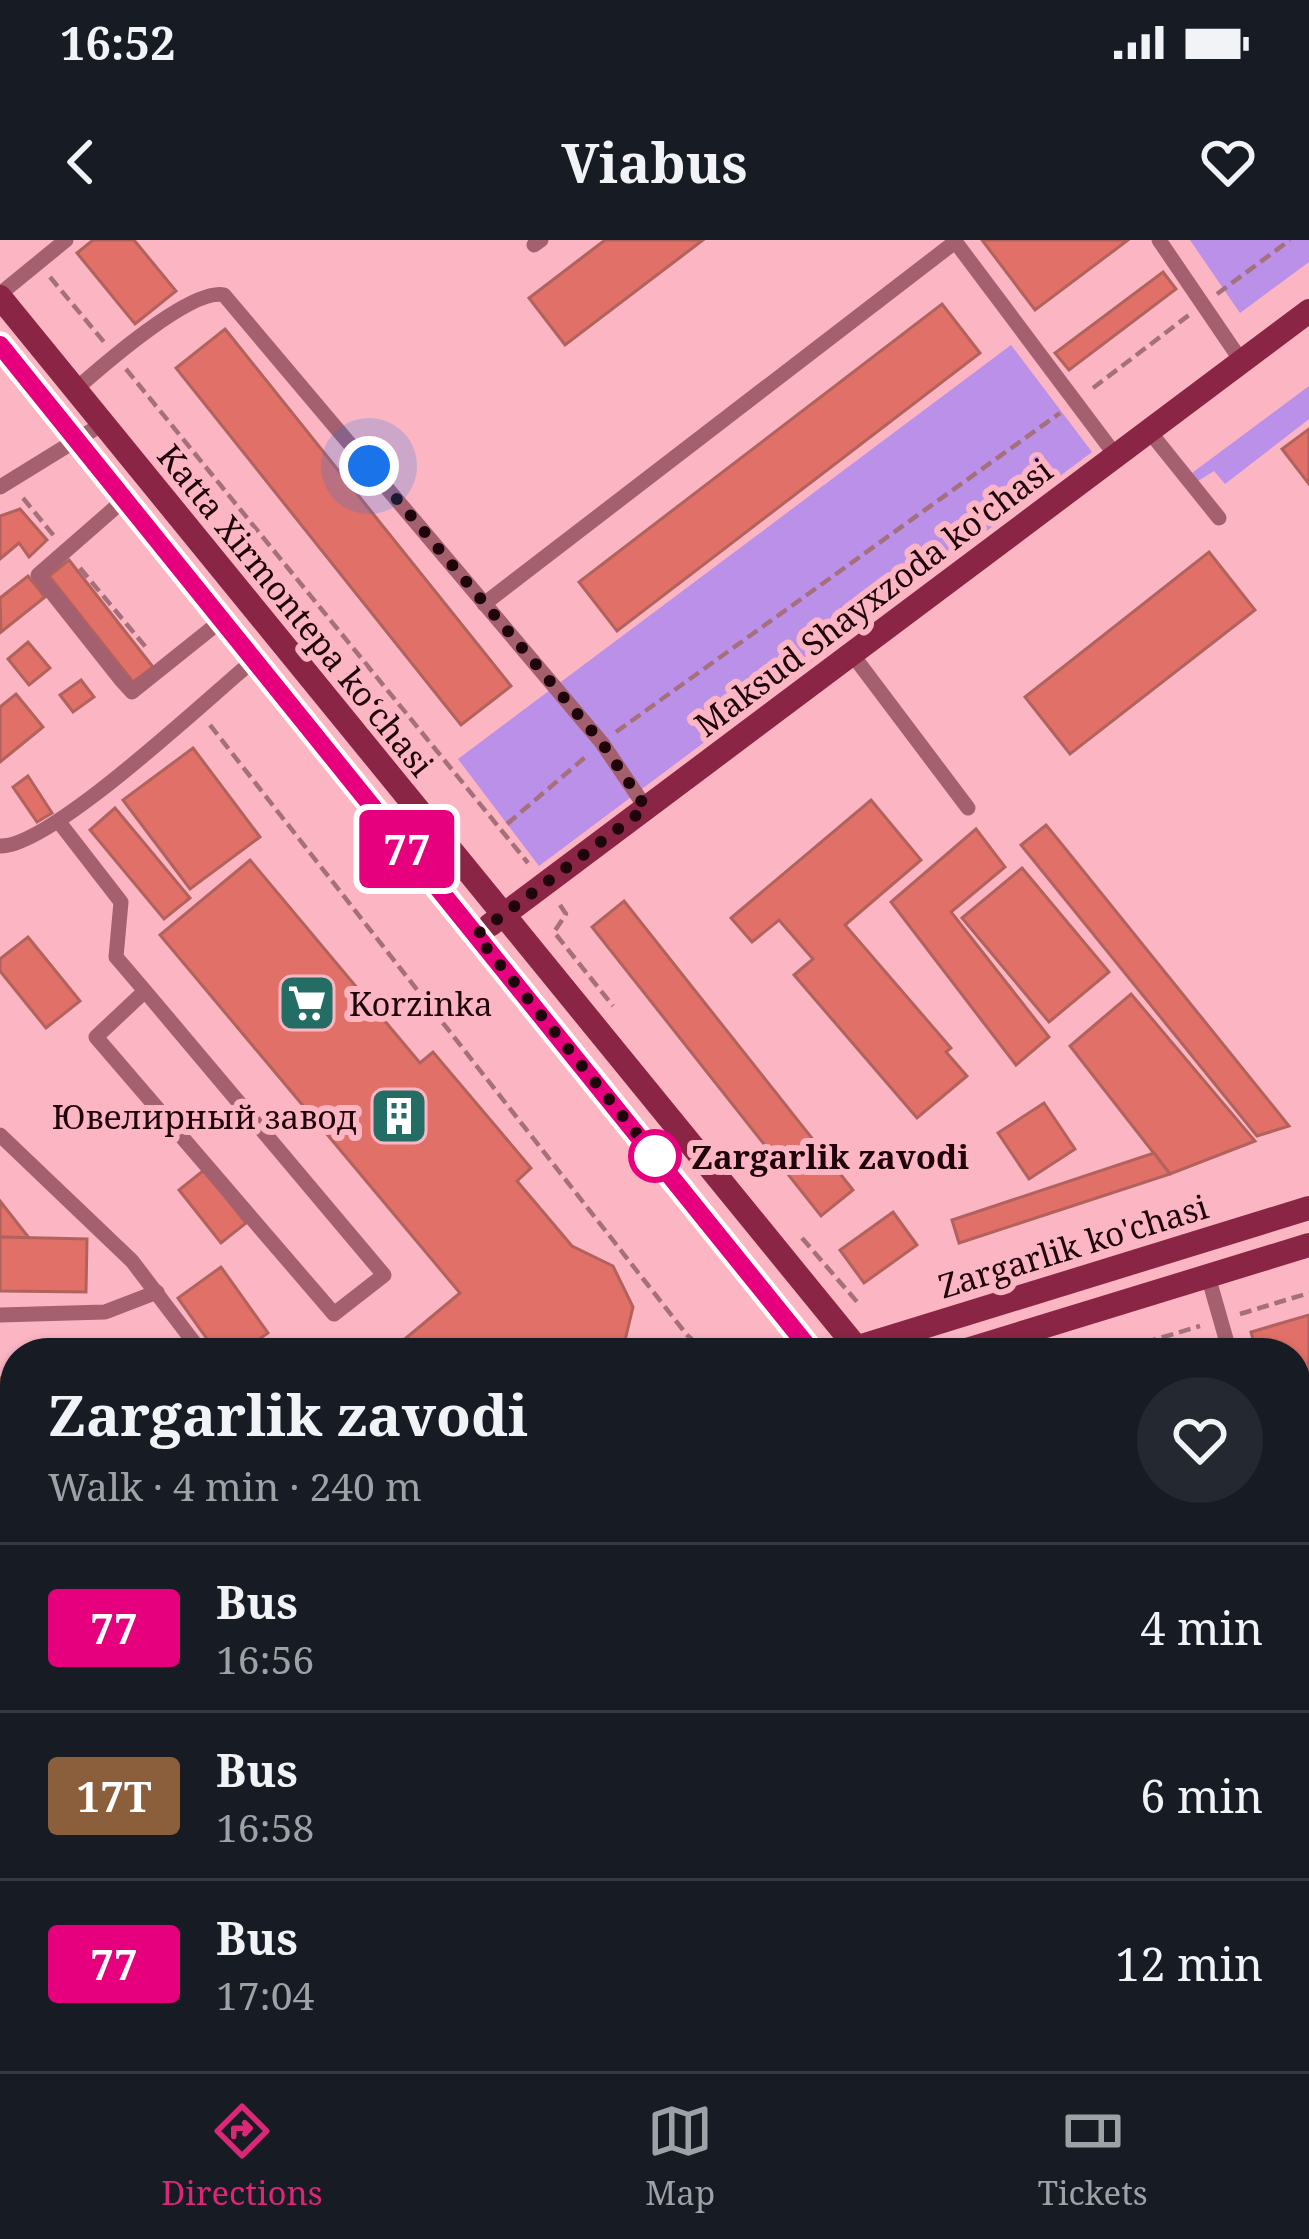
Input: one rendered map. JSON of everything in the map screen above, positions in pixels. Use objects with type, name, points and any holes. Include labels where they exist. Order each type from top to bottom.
[{"type":"main road","name":"Katta Xirmontepa koʻchasi","points":[[0,295],[842,1338]]},
{"type":"main road","name":"Maksud Shayxzoda ko'chasi","points":[[476,935],[1309,311]]},
{"type":"main road","name":"Katta Xirmontepa koʻchasi","points":[[0,346],[801,1338]]},
{"type":"main road","name":"Zargarlik ko'chasi","points":[[897,1338],[1309,1208]]},
{"type":"main road","name":"Zargarlik ko'chasi","points":[[1007,1338],[1309,1245]]},
{"type":"lane","points":[[0,295],[66,240]]},
{"type":"lane","points":[[1160,240],[1242,362]]},
{"type":"lane","points":[[484,604],[954,241],[1116,456]]},
{"type":"lane","points":[[76,389],[114,355],[211,293],[224,295],[602,743],[646,808]]},
{"type":"lane","points":[[5,485],[104,423]]},
{"type":"lane","points":[[1149,431],[1219,518]]},
{"type":"lane","points":[[124,499],[38,575],[108,663],[132,692],[222,620]]},
{"type":"lane","points":[[852,653],[968,808]]},
{"type":"lane","points":[[0,846],[20,844],[59,822],[254,660]]},
{"type":"lane","points":[[59,822],[122,902],[116,958],[145,991],[384,1276],[334,1314],[96,1037],[145,991]]},
{"type":"lane","points":[[0,1135],[132,1261],[191,1338]]},
{"type":"lane","points":[[1208,1276],[1226,1338]]},
{"type":"lane","points":[[0,1315],[105,1312],[157,1292]]},
{"type":"path","points":[[507,824],[602,743],[1074,404],[1290,240]]},
{"type":"path","points":[[38,263],[545,884],[566,914],[554,932],[614,1008]]},
{"type":"path","points":[[5,485],[61,544]]},
{"type":"path","points":[[76,562],[151,653]]},
{"type":"path","points":[[196,708],[690,1338]]},
{"type":"path","points":[[789,1224],[859,1303]]},
{"type":"shaded area","points":[[1190,240],[1309,240],[1309,262],[1240,313]]},
{"type":"shaded area","points":[[1011,345],[1092,452],[539,866],[458,759]]},
{"type":"shaded area","points":[[1309,386],[1309,419],[1225,484],[1214,471],[1198,481],[1192,473]]},
{"type":"building","points":[[93,240],[134,240],[176,291],[135,324],[77,253]]},
{"type":"building","points":[[605,240],[703,240],[565,345],[529,298]]},
{"type":"building","points":[[982,240],[1128,240],[1035,310]]},
{"type":"building","points":[[1163,272],[1176,289],[1069,370],[1055,353]]},
{"type":"building","points":[[942,304],[980,353],[617,631],[579,582]]},
{"type":"building","points":[[225,329],[511,686],[461,725],[176,368]]},
{"type":"building","points":[[1309,429],[1309,484],[1282,449]]},
{"type":"building","points":[[20,509],[47,540],[29,557],[19,543],[0,559],[0,516]]},
{"type":"building","points":[[1209,552],[1255,610],[1070,754],[1025,697]]},
{"type":"building","points":[[69,560],[153,667],[133,682],[49,576]]},
{"type":"building","points":[[28,576],[45,597],[1,632],[0,598]]},
{"type":"building","points":[[28,642],[50,668],[29,685],[8,659]]},
{"type":"building","points":[[81,680],[94,697],[73,712],[60,695]]},
{"type":"building","points":[[16,694],[43,727],[0,762],[0,707]]},
{"type":"building","points":[[193,748],[260,837],[190,889],[123,800]]},
{"type":"building","points":[[28,776],[52,813],[37,822],[13,787]]},
{"type":"building","points":[[871,800],[921,860],[845,925],[951,1048],[946,1052],[967,1076],[917,1118],[794,975],[813,959],[779,920],[752,942],[731,918]]},
{"type":"building","points":[[115,808],[190,898],[164,919],[90,830]]},
{"type":"building","points":[[1046,825],[1289,1126],[1257,1136],[1021,845]]},
{"type":"building","points":[[976,829],[1005,867],[951,912],[1049,1037],[1016,1065],[891,902]]},
{"type":"building","name":"Ювелирный завод","points":[[250,860],[420,1063],[433,1052],[531,1168],[517,1181],[572,1246],[613,1266],[633,1307],[626,1338],[406,1338],[460,1293],[160,935]]},
{"type":"building","points":[[1022,868],[1109,972],[1049,1022],[962,918]]},
{"type":"building","points":[[624,901],[853,1190],[821,1216],[592,927]]},
{"type":"building","points":[[28,937],[80,1001],[46,1028],[0,971],[0,959]]},
{"type":"building","points":[[1131,994],[1255,1141],[1170,1174],[1070,1046]]},
{"type":"building","points":[[1044,1103],[1075,1149],[1029,1179],[998,1133]]},
{"type":"building","points":[[1154,1153],[1170,1174],[959,1243],[952,1220]]},
{"type":"building","points":[[204,1170],[246,1223],[221,1243],[179,1190]]},
{"type":"building","points":[[0,1201],[29,1238],[0,1237]]},
{"type":"building","points":[[893,1212],[917,1245],[864,1283],[840,1250]]},
{"type":"building","points":[[0,1237],[87,1239],[86,1292],[0,1291]]},
{"type":"building","points":[[221,1267],[268,1333],[261,1338],[206,1338],[178,1298]]},
{"type":"building","points":[[1309,1315],[1309,1338],[1253,1338],[1251,1332]]},
{"type":"bus line","name":"77","points":[[0,345],[801,1338]]},
{"type":"place","name":"Korzinka","points":[[307,1003]]},
{"type":"place","name":"Ювелирный завод","points":[[399,1116]]},
{"type":"place","name":"Zargarlik zavodi","points":[[655,1156]]},
{"type":"route","points":[[369,466],[602,743],[646,808],[476,935],[655,1156]]}]
